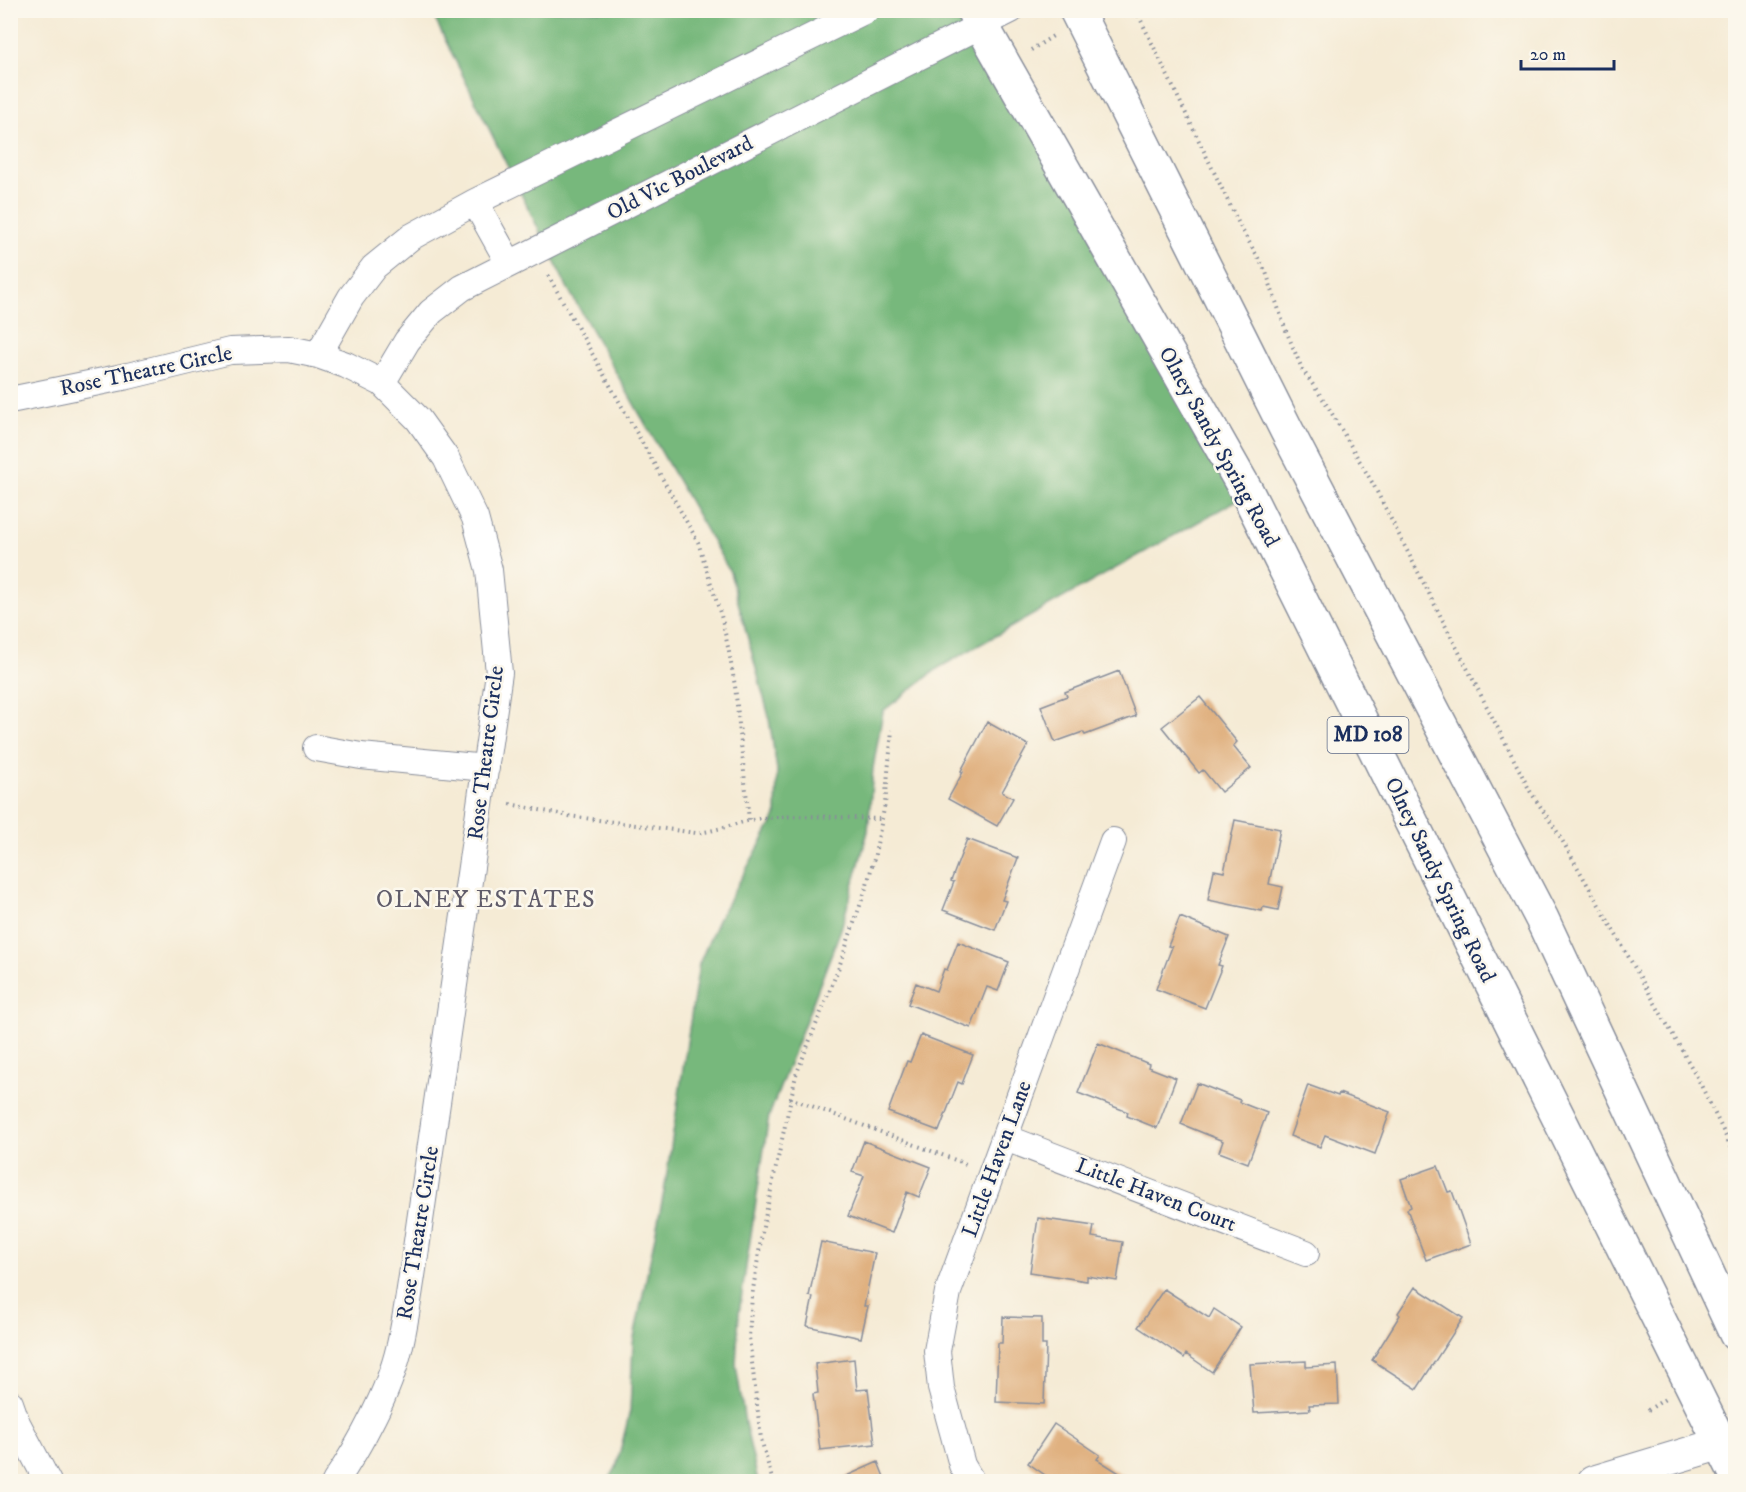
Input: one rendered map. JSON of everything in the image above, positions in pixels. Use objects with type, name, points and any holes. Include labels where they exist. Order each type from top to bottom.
[{"type":"main road","name":"MD 108","points":[[1076,10],[1287,431],[1542,920],[1736,1334]]},
{"type":"main road","name":"Olney Sandy Spring Road","points":[[977,18],[1248,494],[1728,1441],[1736,1474]]},
{"type":"street","points":[[318,355],[351,297],[374,267],[411,237],[475,202],[866,10]]},
{"type":"street","name":"Old Vic Boulevard","points":[[382,383],[407,340],[431,312],[462,288],[977,18],[1011,10]]},
{"type":"street","points":[[475,202],[509,263]]},
{"type":"street","name":"Rose Theatre Circle","points":[[10,400],[128,376],[230,351],[289,349],[318,355],[346,365],[382,383],[418,419],[446,458],[475,518],[489,570],[500,673],[482,798],[399,1351],[384,1394],[354,1454],[335,1482]]},
{"type":"street","points":[[316,748],[361,756],[486,768]]},
{"type":"street","name":"Little Haven Lane","points":[[972,1482],[962,1465],[941,1388],[937,1351],[948,1292],[1113,841]]},
{"type":"street","name":"Little Haven Court","points":[[1005,1138],[1306,1253]]},
{"type":"street","points":[[10,1403],[17,1423],[48,1482]]},
{"type":"street","points":[[1593,1482],[1728,1441]]},
{"type":"path","points":[[1136,10],[1240,226],[1266,272],[1302,369],[1327,405],[1373,484],[1530,792],[1558,833],[1697,1077],[1736,1161]]},
{"type":"path","points":[[534,251],[698,542],[722,619],[729,652],[735,686],[749,820]]},
{"type":"path","points":[[773,1482],[761,1439],[749,1337],[752,1296],[763,1227],[796,1075],[839,967],[866,888],[885,804],[892,730]]},
{"type":"path","points":[[482,798],[569,816],[696,833],[712,832],[763,818],[813,816],[882,819]]},
{"type":"path","points":[[790,1098],[992,1174]]},
{"type":"green space","points":[[431,11],[973,11],[1248,494],[940,667],[883,711],[873,768],[868,831],[841,929],[769,1116],[739,1313],[736,1364],[745,1423],[758,1481],[608,1481],[616,1468],[630,1411],[633,1343],[664,1192],[699,964],[718,920],[776,816],[777,770],[768,713],[730,572],[567,287]]},
{"type":"building","points":[[1119,671],[1136,716],[1085,735],[1083,732],[1055,742],[1041,706],[1067,696],[1065,692]]},
{"type":"building","points":[[1200,697],[1237,742],[1233,746],[1251,768],[1221,792],[1203,770],[1199,773],[1162,727]]},
{"type":"building","points":[[987,722],[1028,745],[1002,792],[1013,798],[997,826],[948,799]]},
{"type":"building","points":[[1235,820],[1280,829],[1269,884],[1283,887],[1278,910],[1263,907],[1262,911],[1208,900],[1214,870],[1224,872]]},
{"type":"building","points":[[967,839],[1018,858],[1002,900],[1006,901],[995,930],[943,910]]},
{"type":"building","points":[[1180,917],[1229,937],[1218,965],[1222,966],[1205,1008],[1156,989],[1172,947],[1168,946]]},
{"type":"building","points":[[958,942],[1009,962],[998,991],[987,987],[971,1028],[908,1004],[916,983],[936,991]]},
{"type":"building","points":[[921,1035],[973,1055],[962,1084],[958,1082],[939,1131],[888,1112],[907,1061],[910,1062]]},
{"type":"building","points":[[1098,1043],[1176,1078],[1157,1128],[1127,1116],[1128,1112],[1078,1093]]},
{"type":"building","points":[[1197,1083],[1267,1113],[1248,1163],[1219,1152],[1223,1141],[1181,1124]]},
{"type":"building","points":[[1308,1085],[1338,1096],[1339,1093],[1390,1112],[1375,1154],[1325,1135],[1320,1147],[1290,1136]]},
{"type":"building","points":[[864,1141],[931,1167],[919,1197],[907,1192],[892,1233],[848,1216],[864,1176],[852,1172]]},
{"type":"building","points":[[1438,1166],[1448,1192],[1452,1191],[1471,1244],[1426,1260],[1407,1209],[1411,1207],[1401,1179]]},
{"type":"building","points":[[1038,1218],[1094,1226],[1092,1237],[1123,1242],[1117,1281],[1087,1276],[1087,1281],[1030,1272]]},
{"type":"building","points":[[821,1242],[875,1253],[864,1306],[868,1306],[861,1338],[807,1326],[813,1297],[809,1296]]},
{"type":"building","points":[[1415,1287],[1463,1318],[1417,1389],[1372,1360]]},
{"type":"building","points":[[1164,1289],[1209,1318],[1214,1309],[1241,1327],[1212,1372],[1186,1354],[1184,1358],[1138,1327]]},
{"type":"building","points":[[1003,1317],[1042,1318],[1042,1345],[1046,1345],[1044,1404],[996,1402],[998,1343],[1002,1343]]},
{"type":"building","points":[[854,1359],[857,1390],[868,1389],[875,1444],[820,1450],[813,1394],[818,1393],[815,1364]]},
{"type":"building","points":[[1306,1361],[1306,1367],[1337,1365],[1339,1404],[1309,1405],[1310,1410],[1254,1413],[1250,1364]]},
{"type":"building","points":[[1054,1424],[1100,1455],[1097,1459],[1124,1476],[1120,1482],[1055,1482],[1028,1463]]},
{"type":"building","points":[[878,1462],[886,1482],[833,1482]]},
{"type":"district","name":"OLNEY ESTATES","points":[[486,900]]}]
